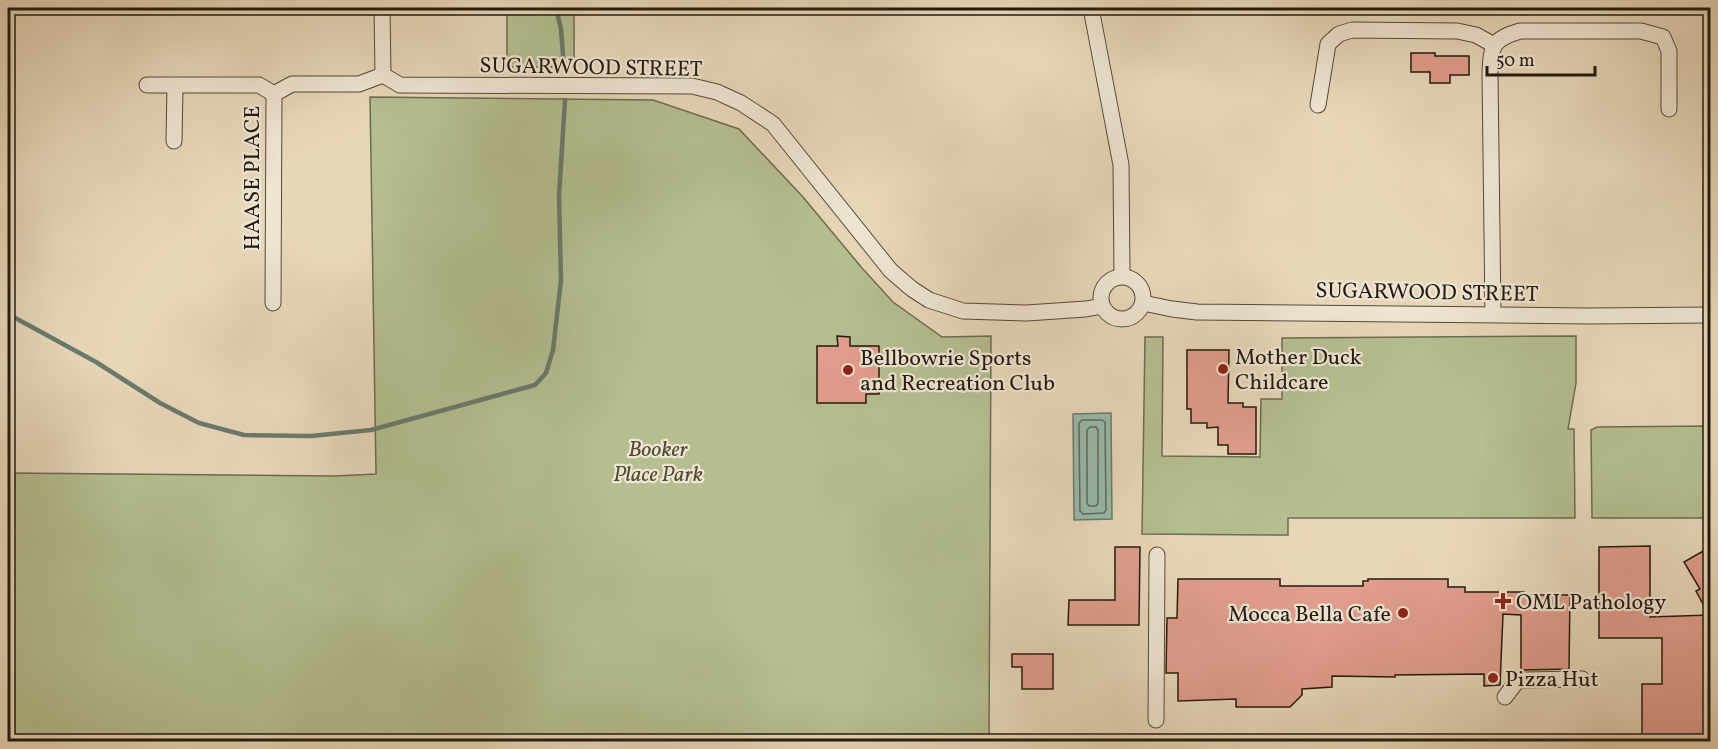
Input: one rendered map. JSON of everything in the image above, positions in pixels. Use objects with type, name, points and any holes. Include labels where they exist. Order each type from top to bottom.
[{"type":"street","points":[[382,8],[383,75]]},
{"type":"street","points":[[1091,8],[1121,165],[1122,276]]},
{"type":"street","points":[[1318,105],[1328,44],[1339,34],[1352,30],[1457,31],[1476,34],[1494,45]]},
{"type":"street","points":[[1493,314],[1490,66],[1494,45],[1503,36],[1520,31],[1641,31],[1663,37],[1669,51],[1669,109]]},
{"type":"street","name":"HAASE PLACE","points":[[273,303],[273,94],[292,84],[359,84],[383,75]]},
{"type":"street","name":"SUGARWOOD STREET","points":[[383,75],[400,85],[692,86],[717,92],[741,103],[773,124],[891,271],[929,300],[963,311],[985,312],[1069,311],[1102,306]]},
{"type":"street","points":[[147,85],[259,85],[273,94]]},
{"type":"street","points":[[174,141],[175,86]]},
{"type":"street","points":[[1122,276],[1137,282],[1143,292],[1143,303],[1137,313],[1126,319],[1109,315],[1102,306],[1101,300],[1102,288],[1110,280],[1122,276]]},
{"type":"street","name":"SUGARWOOD STREET","points":[[1143,303],[1197,312],[1710,315]]},
{"type":"street","points":[[1156,720],[1157,555]]},
{"type":"street","points":[[1505,697],[1518,680],[1582,679]]},
{"type":"green space","points":[[507,8],[574,8],[574,67],[507,67]]},
{"type":"green space","name":"Booker Place Park","points":[[370,97],[653,100],[739,129],[803,197],[893,302],[942,337],[991,336],[989,741],[8,742],[8,473],[334,476],[376,474]]},
{"type":"green space","points":[[1576,336],[1576,383],[1568,429],[1574,429],[1575,518],[1288,518],[1288,535],[1142,534],[1145,337],[1163,337],[1162,456],[1260,457],[1261,399],[1282,399],[1282,338]]},
{"type":"green space","points":[[1710,426],[1710,518],[1592,518],[1591,430],[1597,427]]},
{"type":"water","points":[[1111,413],[1112,519],[1074,520],[1073,414]]},
{"type":"building","points":[[1411,53],[1469,56],[1469,75],[1450,75],[1450,83],[1430,83],[1430,72],[1411,72]]},
{"type":"building","name":"Bellbowrie Sports and Recreation Club","points":[[837,336],[850,337],[850,346],[879,346],[879,394],[866,394],[866,403],[817,403],[817,346],[838,346]]},
{"type":"building","points":[[1187,350],[1229,350],[1228,403],[1243,403],[1243,407],[1256,407],[1256,454],[1228,454],[1228,445],[1218,445],[1218,427],[1207,428],[1207,423],[1191,423],[1191,409],[1187,409]]},
{"type":"building","points":[[1650,546],[1650,617],[1710,615],[1710,741],[1642,741],[1642,684],[1662,684],[1662,638],[1599,638],[1599,547]]},
{"type":"building","points":[[1115,547],[1140,547],[1139,625],[1068,625],[1069,600],[1115,600]]},
{"type":"building","points":[[1710,547],[1710,617],[1696,591],[1700,589],[1684,562]]},
{"type":"building","points":[[1178,579],[1280,579],[1280,586],[1363,586],[1363,581],[1368,581],[1368,579],[1448,579],[1448,587],[1465,587],[1465,592],[1570,595],[1569,669],[1521,670],[1521,615],[1503,614],[1500,685],[1484,686],[1484,674],[1395,675],[1395,677],[1332,676],[1332,687],[1302,689],[1302,695],[1290,707],[1236,707],[1236,699],[1178,701],[1178,673],[1166,673],[1167,618],[1177,618]]},
{"type":"building","points":[[1012,654],[1053,654],[1053,689],[1022,689],[1022,667],[1012,667]]},
{"type":"waterway","points":[[556,8],[561,29],[564,68]]},
{"type":"waterway","points":[[8,314],[96,362],[160,403],[199,423],[244,435],[311,436],[371,430],[535,385],[546,373],[553,350],[561,280],[559,196],[565,100]]},
{"type":"place","name":"Mother Duck Childcare","points":[[1223,369]]},
{"type":"place","name":"Bellbowrie Sports and Recreation Club","points":[[848,370]]},
{"type":"place","name":"OML Pathology","points":[[1503,601]]},
{"type":"place","name":"Mocca Bella Cafe","points":[[1403,613]]},
{"type":"place","name":"Pizza Hut","points":[[1493,678]]}]
